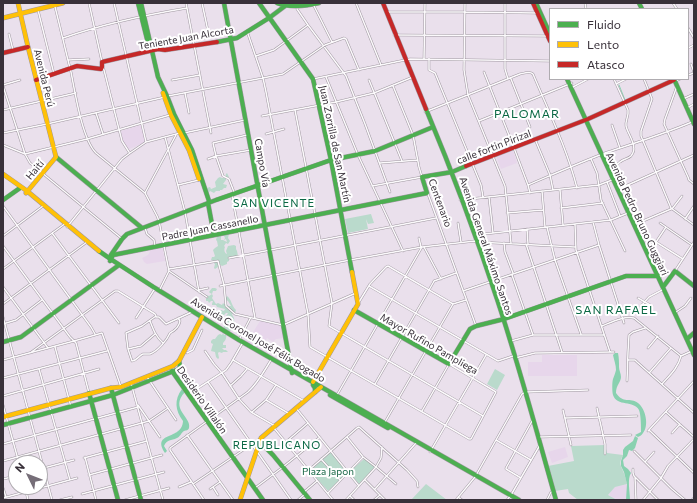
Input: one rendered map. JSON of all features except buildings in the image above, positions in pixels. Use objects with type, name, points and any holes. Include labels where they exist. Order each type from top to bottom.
[{"type":"main road","name":"Avenida Perú","points":[[18,3],[42,101],[46,124],[56,158]]},
{"type":"main road","points":[[3,18],[54,4],[63,3]]},
{"type":"main road","points":[[140,3],[150,51],[158,77],[172,115],[193,156],[209,201],[208,203],[214,235]]},
{"type":"main road","name":"Campo Vía","points":[[224,3],[292,371]]},
{"type":"main road","name":"Juan Zorrilla de San Martín","points":[[259,3],[313,79],[332,160],[358,304]]},
{"type":"main road","points":[[278,3],[290,5],[319,3]]},
{"type":"main road","name":"Avenida General Máximo Santos","points":[[382,3],[451,172],[511,341],[514,357]]},
{"type":"main road","points":[[533,3],[549,35]]},
{"type":"main road","points":[[536,3],[538,13]]},
{"type":"main road","name":"Teniente Juan Alcorta","points":[[102,62],[158,49],[165,50],[194,46],[238,37],[290,5]]},
{"type":"main road","points":[[3,53],[28,47]]},
{"type":"main road","points":[[36,80],[77,66],[102,68],[102,62]]},
{"type":"main road","points":[[675,82],[686,108],[694,122]]},
{"type":"main road","name":"calle fortin Pirizal","points":[[422,177],[451,172],[535,140],[649,91],[675,82]]},
{"type":"main road","name":"Avenida Pedro Bruno Guggiari","points":[[570,83],[659,276]]},
{"type":"main road","points":[[110,259],[122,239],[127,234],[208,203],[307,168],[332,160],[375,151],[432,127]]},
{"type":"main road","name":"Avenida Pedro Bruno Guggiari","points":[[602,155],[612,172],[614,179]]},
{"type":"main road","points":[[56,158],[144,228]]},
{"type":"main road","name":"Haití","points":[[27,192],[56,158]]},
{"type":"main road","name":"Avenida Coronel José Félix Bogado","points":[[3,175],[27,192]]},
{"type":"main road","name":"Avenida Coronel José Félix Bogado","points":[[3,175],[27,192],[86,242],[154,290],[192,312]]},
{"type":"main road","name":"Centenario","points":[[422,177],[427,193]]},
{"type":"main road","points":[[3,200],[20,188]]},
{"type":"main road","name":"Padre Juan Cassanello","points":[[110,259],[119,254],[427,193]]},
{"type":"main road","name":"Avenida Pedro Bruno Guggiari","points":[[635,224],[693,351]]},
{"type":"main road","points":[[116,248],[116,252],[119,254]]},
{"type":"main road","points":[[3,342],[20,338],[118,265]]},
{"type":"main road","name":"Avenida Coronel José Félix Bogado","points":[[118,265],[242,344],[258,352]]},
{"type":"main road","points":[[664,287],[675,271],[694,286]]},
{"type":"main road","points":[[449,364],[471,328],[503,319],[631,276],[659,276]]},
{"type":"main road","name":"Avenida Pedro Bruno Guggiari","points":[[664,287],[687,338]]},
{"type":"main road","points":[[315,392],[313,384],[358,304]]},
{"type":"main road","name":"Mayor Rufino Pampliega","points":[[354,310],[449,364]]},
{"type":"main road","points":[[3,425],[113,395],[147,377],[176,365],[201,318]]},
{"type":"main road","name":"Avenida General Máximo Santos","points":[[503,319],[555,500]]},
{"type":"main road","points":[[687,338],[694,334]]},
{"type":"main road","name":"Avenida Coronel José Félix Bogado","points":[[228,335],[475,476],[514,500]]},
{"type":"main road","points":[[4,416],[89,393],[150,381],[180,368],[179,361]]},
{"type":"main road","name":"Desiderio Villalón","points":[[170,368],[263,500]]},
{"type":"main road","points":[[110,388],[140,498]]},
{"type":"main road","points":[[240,500],[260,440],[320,388]]},
{"type":"main road","name":"Avenida General Máximo Santos","points":[[525,392],[532,421],[538,437]]},
{"type":"main road","points":[[89,393],[118,500]]},
{"type":"main road","points":[[260,440],[310,500]]},
{"type":"main road","name":"Avenida General Máximo Santos","points":[[546,467],[551,492],[555,500]]},
{"type":"main road","name":"Avenida Coronel José Félix Bogado","points":[[509,497],[519,500]]},
{"type":"street","points":[[89,3],[102,62]]},
{"type":"street","points":[[114,3],[146,142]]},
{"type":"street","points":[[186,3],[211,133]]},
{"type":"street","points":[[202,3],[208,30]]},
{"type":"street","points":[[356,3],[381,65]]},
{"type":"street","points":[[424,59],[425,3]]},
{"type":"street","points":[[465,3],[464,70],[468,95],[504,183],[511,243]]},
{"type":"street","points":[[505,3],[505,68],[530,127]]},
{"type":"street","points":[[54,4],[76,93],[80,116],[87,139],[93,150],[145,194],[159,221],[169,270],[160,291]]},
{"type":"street","points":[[312,4],[332,42]]},
{"type":"street","points":[[290,5],[308,25],[346,76],[390,192]]},
{"type":"street","points":[[62,38],[118,22],[187,8]]},
{"type":"street","points":[[37,9],[54,74]]},
{"type":"street","points":[[386,12],[538,13]]},
{"type":"street","points":[[256,56],[274,50],[308,25]]},
{"type":"street","points":[[247,31],[263,78],[271,115],[308,314],[309,346],[467,438],[471,438],[483,416],[328,325],[332,303],[295,110]]},
{"type":"street","points":[[9,34],[13,50]]},
{"type":"street","points":[[395,35],[549,35]]},
{"type":"street","points":[[3,133],[166,97],[282,74],[323,46],[344,38],[346,39],[359,70]]},
{"type":"street","points":[[68,60],[89,59]]},
{"type":"street","points":[[429,59],[429,70],[435,73],[448,103],[480,185],[483,197]]},
{"type":"street","points":[[313,79],[405,60],[464,59],[549,61]]},
{"type":"street","points":[[691,64],[694,72]]},
{"type":"street","points":[[102,68],[104,70],[123,144],[130,153]]},
{"type":"street","points":[[484,72],[530,193]]},
{"type":"street","points":[[426,112],[509,79],[526,73],[533,74],[571,167],[577,188]]},
{"type":"street","points":[[172,80],[200,74]]},
{"type":"street","points":[[325,76],[358,155],[403,251]]},
{"type":"street","points":[[262,116],[374,93],[412,78]]},
{"type":"street","points":[[20,80],[3,86],[25,154],[30,163],[122,239]]},
{"type":"street","points":[[369,80],[402,162]]},
{"type":"street","points":[[479,121],[570,83],[584,80]]},
{"type":"street","points":[[612,172],[619,162],[631,155],[634,151],[626,125],[629,114],[628,110],[614,80]]},
{"type":"street","points":[[616,84],[624,80]]},
{"type":"street","points":[[644,80],[652,101],[641,131],[643,141],[672,209],[694,225]]},
{"type":"street","points":[[675,82],[664,121],[689,180],[694,184]]},
{"type":"street","name":"Centenario","points":[[393,86],[413,135],[422,177]]},
{"type":"street","points":[[3,110],[76,93]]},
{"type":"street","points":[[185,93],[189,113]]},
{"type":"street","points":[[683,99],[694,94]]},
{"type":"street","points":[[686,108],[694,104]]},
{"type":"street","points":[[96,113],[102,134]]},
{"type":"street","points":[[3,145],[25,154],[87,139],[142,122],[172,115]]},
{"type":"street","points":[[3,269],[52,233],[66,225],[97,191],[122,159],[146,142],[181,133],[246,120]]},
{"type":"street","points":[[528,185],[591,159],[694,122]]},
{"type":"street","points":[[612,125],[620,148]]},
{"type":"street","points":[[266,134],[284,129]]},
{"type":"street","points":[[145,194],[168,151],[181,133]]},
{"type":"street","points":[[249,135],[213,143],[223,176],[229,179],[233,194],[255,318]]},
{"type":"street","points":[[165,138],[178,185],[199,291]]},
{"type":"street","points":[[535,140],[550,175],[553,190]]},
{"type":"street","points":[[208,159],[216,156],[251,150]]},
{"type":"street","points":[[618,189],[694,156]]},
{"type":"street","points":[[591,159],[597,173],[600,196],[625,251]]},
{"type":"street","points":[[379,163],[418,160]]},
{"type":"street","name":"calle fortin Pirizal","points":[[372,186],[422,177]]},
{"type":"street","points":[[178,185],[201,179]]},
{"type":"street","points":[[461,200],[599,185],[614,179]]},
{"type":"street","points":[[607,182],[620,216]]},
{"type":"street","points":[[560,190],[563,225]]},
{"type":"street","points":[[542,192],[543,210],[551,246],[581,334]]},
{"type":"street","name":"Centenario","points":[[427,193],[476,326]]},
{"type":"street","points":[[635,224],[672,209],[682,196]]},
{"type":"street","points":[[489,197],[493,233]]},
{"type":"street","points":[[561,208],[603,203]]},
{"type":"street","points":[[3,206],[83,315],[95,334]]},
{"type":"street","points":[[3,236],[43,206]]},
{"type":"street","points":[[685,219],[694,206]]},
{"type":"street","points":[[507,213],[543,210]]},
{"type":"street","points":[[474,235],[611,220],[629,213]]},
{"type":"street","points":[[229,258],[436,218]]},
{"type":"street","points":[[458,222],[461,242]]},
{"type":"street","points":[[593,222],[624,323]]},
{"type":"street","points":[[660,223],[692,245]]},
{"type":"street","points":[[575,224],[576,252],[590,289],[610,352]]},
{"type":"street","points":[[647,248],[656,242],[666,227]]},
{"type":"street","points":[[144,228],[147,234],[154,240],[155,247]]},
{"type":"street","points":[[527,229],[527,244],[533,267],[547,304],[562,352]]},
{"type":"street","points":[[52,233],[118,323]]},
{"type":"street","points":[[420,238],[422,247],[441,279]]},
{"type":"street","points":[[220,286],[350,260],[422,247],[461,242],[476,241],[575,247]]},
{"type":"street","points":[[3,304],[86,242]]},
{"type":"street","points":[[656,242],[682,259]]},
{"type":"street","points":[[675,271],[694,242]]},
{"type":"street","points":[[504,243],[533,335]]},
{"type":"street","points":[[463,291],[599,245]]},
{"type":"street","points":[[3,246],[42,300],[77,344],[89,393]]},
{"type":"street","points":[[336,397],[422,247]]},
{"type":"street","points":[[169,270],[217,260],[219,262],[224,285],[226,306],[235,314],[283,324],[356,293]]},
{"type":"street","points":[[358,304],[368,286],[387,266],[453,304]]},
{"type":"street","points":[[169,270],[206,297]]},
{"type":"street","points":[[375,384],[434,281],[456,272]]},
{"type":"street","points":[[368,286],[498,361],[531,353],[614,352]]},
{"type":"street","points":[[3,287],[48,348]]},
{"type":"street","points":[[642,306],[645,301],[664,287]]},
{"type":"street","points":[[199,291],[208,288]]},
{"type":"street","points":[[136,318],[154,290]]},
{"type":"street","points":[[30,353],[116,291],[155,314],[156,317],[159,316],[165,324],[192,312]]},
{"type":"street","points":[[638,298],[652,306]]},
{"type":"street","points":[[676,312],[685,306],[691,298]]},
{"type":"street","points":[[4,324],[16,320],[42,300]]},
{"type":"street","points":[[383,424],[453,304],[466,300]]},
{"type":"street","points":[[3,317],[40,455]]},
{"type":"street","points":[[156,317],[126,333],[128,349],[132,361],[135,361],[142,355],[152,353],[159,348],[168,338],[170,333],[180,324],[178,318]]},
{"type":"street","points":[[239,340],[251,317]]},
{"type":"street","points":[[602,326],[622,318],[632,317],[637,319],[681,356]]},
{"type":"street","points":[[150,321],[155,334],[163,343]]},
{"type":"street","points":[[627,381],[630,335],[633,332],[646,328]]},
{"type":"street","points":[[187,353],[193,350],[202,330]]},
{"type":"street","points":[[3,360],[102,333],[121,387]]},
{"type":"street","points":[[128,349],[141,346],[155,334]]},
{"type":"street","points":[[511,341],[533,335],[604,335]]},
{"type":"street","points":[[648,348],[658,336]]},
{"type":"street","points":[[186,392],[208,382],[222,373],[233,360],[242,344]]},
{"type":"street","points":[[54,347],[71,407]]},
{"type":"street","points":[[650,372],[671,348]]},
{"type":"street","points":[[3,378],[108,350]]},
{"type":"street","points":[[205,351],[239,399],[251,412],[274,427],[333,500]]},
{"type":"street","points":[[681,356],[693,351]]},
{"type":"street","points":[[431,451],[487,354]]},
{"type":"street","points":[[662,384],[675,370],[680,362],[681,356]]},
{"type":"street","points":[[233,360],[304,401]]},
{"type":"street","points":[[204,500],[170,450],[171,447],[251,389],[261,377],[271,360]]},
{"type":"street","points":[[628,360],[635,360],[650,372],[694,413]]},
{"type":"street","points":[[422,411],[449,364]]},
{"type":"street","name":"Mayor Rufino Pampliega","points":[[449,364],[496,392],[483,416]]},
{"type":"street","points":[[39,369],[70,480]]},
{"type":"street","points":[[3,396],[99,369]]},
{"type":"street","points":[[230,386],[247,369]]},
{"type":"street","points":[[147,377],[176,420]]},
{"type":"street","points":[[694,381],[648,431],[694,473]]},
{"type":"street","points":[[208,382],[291,500]]},
{"type":"street","points":[[132,385],[163,500]]},
{"type":"street","points":[[251,412],[266,400],[276,386]]},
{"type":"street","points":[[456,500],[475,476],[525,392],[588,390]]},
{"type":"street","points":[[266,400],[289,414]]},
{"type":"street","points":[[137,404],[160,437]]},
{"type":"street","points":[[3,405],[4,416],[8,424],[16,455]]},
{"type":"street","points":[[3,444],[138,407]]},
{"type":"street","points":[[28,455],[100,434],[149,422],[168,408]]},
{"type":"street","points":[[296,408],[359,486]]},
{"type":"street","points":[[597,408],[606,444],[605,454]]},
{"type":"street","points":[[563,410],[571,445]]},
{"type":"street","points":[[643,500],[661,478],[668,466],[694,438],[666,412]]},
{"type":"street","points":[[565,418],[637,416]]},
{"type":"street","points":[[521,478],[506,468],[532,421]]},
{"type":"street","points":[[286,442],[308,423]]},
{"type":"street","points":[[672,433],[680,424]]},
{"type":"street","points":[[309,470],[358,427],[360,427],[417,480],[418,487]]},
{"type":"street","points":[[187,435],[233,500]]},
{"type":"street","points":[[538,437],[631,435]]},
{"type":"street","points":[[255,489],[320,437]]},
{"type":"street","points":[[347,437],[363,457],[396,484]]},
{"type":"street","points":[[193,485],[260,440]]},
{"type":"street","points":[[496,440],[531,460]]},
{"type":"street","points":[[96,500],[84,458],[147,441]]},
{"type":"street","points":[[375,489],[416,443]]},
{"type":"street","points":[[509,497],[540,445]]},
{"type":"street","points":[[346,500],[376,467],[381,458],[382,447]]},
{"type":"street","points":[[634,451],[685,500]]},
{"type":"street","points":[[645,462],[654,452]]},
{"type":"street","points":[[89,475],[162,455]]},
{"type":"street","points":[[328,493],[363,457]]},
{"type":"street","points":[[321,459],[340,481]]},
{"type":"street","points":[[48,468],[74,460]]},
{"type":"street","points":[[633,469],[633,474],[635,477],[636,500]]},
{"type":"street","points":[[82,494],[164,472]]},
{"type":"street","points":[[635,477],[658,500]]},
{"type":"street","points":[[52,500],[48,486],[78,478]]},
{"type":"street","points":[[365,479],[385,500]]},
{"type":"street","points":[[298,500],[317,481]]},
{"type":"street","points":[[179,487],[191,482]]},
{"type":"street","points":[[210,489],[220,482]]},
{"type":"street","points":[[213,487],[218,495]]},
{"type":"street","points":[[3,488],[4,498],[15,495]]},
{"type":"street","points":[[126,500],[140,498],[169,488]]},
{"type":"street","points":[[546,500],[551,492]]},
{"type":"street","points":[[374,500],[380,495]]},
{"type":"street","points":[[350,496],[354,500]]},
{"type":"street","points":[[60,500],[72,497]]},
{"type":"street","points":[[458,497],[462,500]]},
{"type":"shaded area","points":[[141,125],[145,142],[129,149],[123,142],[121,131]]},
{"type":"shaded area","points":[[511,150],[513,151],[517,163],[501,169],[496,156]]},
{"type":"shaded area","points":[[162,246],[165,261],[147,264],[144,262],[142,258],[148,255],[152,248]]},
{"type":"shaded area","points":[[260,321],[282,326],[284,338],[276,339],[273,342],[267,338],[260,350],[247,342]]},
{"type":"shaded area","points":[[618,353],[621,377],[616,393],[621,398],[638,403],[645,413],[645,430],[638,437],[635,435],[641,432],[641,418],[639,410],[633,405],[618,401],[613,395],[612,382],[616,370],[613,355]]},
{"type":"shaded area","points":[[542,355],[577,355],[577,376],[528,376],[528,362],[542,362]]},
{"type":"shaded area","points":[[182,389],[185,392],[179,403],[180,408],[189,424],[189,428],[178,437],[166,442],[164,446],[167,451],[165,453],[162,446],[164,438],[178,431],[183,421],[178,413],[176,405],[179,393]]},
{"type":"shaded area","points":[[635,436],[638,438],[635,448],[632,451],[629,450],[627,456],[623,460],[624,466],[631,473],[629,482],[630,500],[626,500],[627,484],[621,466],[621,461],[623,450],[633,441]]},
{"type":"shaded area","points":[[565,447],[568,457],[552,463],[548,452]]},
{"type":"shaded area","points":[[627,484],[627,500],[617,500],[608,495],[615,487]]},
{"type":"green space","points":[[227,173],[229,177],[226,178],[223,184],[227,185],[226,188],[214,193],[210,191],[208,194],[207,188],[210,187],[211,189],[216,187],[215,182],[218,178],[225,178]]},
{"type":"green space","points":[[371,214],[374,223],[368,224],[366,219],[368,229],[348,233],[345,219]]},
{"type":"green space","points":[[228,233],[228,238],[230,241],[224,246],[224,250],[227,254],[226,251],[228,246],[234,245],[236,246],[238,256],[236,258],[229,259],[227,264],[222,266],[219,264],[215,269],[215,264],[212,262],[215,261],[211,260],[212,257],[215,256],[213,250],[218,246],[216,240],[217,236],[221,236],[221,240],[227,242],[226,239],[224,240],[225,238],[223,234]]},
{"type":"green space","points":[[212,288],[217,289],[216,291],[213,291],[212,294],[209,292]]},
{"type":"green space","points":[[212,294],[212,298],[216,304],[218,303],[222,305],[223,303],[226,303],[228,306],[231,306],[225,299],[227,296],[236,310],[235,313],[232,314],[235,323],[231,325],[233,328],[229,332],[223,329],[226,320],[225,318],[228,313],[223,316],[218,313],[221,310],[224,311],[225,309],[212,305],[213,301],[209,303],[206,301],[206,295],[209,296]]},
{"type":"green space","points":[[223,333],[226,335],[223,345],[226,345],[226,348],[222,348],[228,352],[219,352],[218,359],[215,352],[211,351],[213,344],[211,341]]},
{"type":"green space","points":[[495,369],[505,375],[497,390],[487,384]]},
{"type":"green space","points":[[605,445],[607,453],[623,455],[620,463],[627,484],[615,487],[608,495],[617,500],[578,500],[569,493],[568,489],[555,491],[548,466],[574,461],[571,446]]},
{"type":"green space","name":"Plaza Japon","points":[[331,452],[347,473],[328,491],[310,471]]},
{"type":"green space","points":[[364,459],[375,467],[359,484],[349,472]]},
{"type":"green space","points":[[426,484],[447,500],[411,500]]},
{"type":"waterway","points":[[619,85],[625,100]]},
{"type":"traffic: fast","points":[[138,3],[148,43]]},
{"type":"traffic: fast","points":[[141,3],[158,77],[192,150],[209,201],[208,203],[214,235]]},
{"type":"traffic: fast","points":[[224,3],[292,373]]},
{"type":"traffic: fast","points":[[259,3],[313,79],[331,160],[352,272]]},
{"type":"traffic: fast","points":[[277,3],[287,6],[319,3]]},
{"type":"traffic: fast","points":[[536,3],[549,32]]},
{"type":"traffic: fast","points":[[639,3],[642,8]]},
{"type":"traffic: fast","points":[[217,42],[237,38],[285,6]]},
{"type":"traffic: fast","points":[[567,80],[694,355]]},
{"type":"traffic: fast","points":[[674,80],[694,124]]},
{"type":"traffic: fast","points":[[426,109],[481,251],[497,299],[556,500]]},
{"type":"traffic: fast","points":[[111,255],[127,234],[216,200],[331,160],[375,151],[433,127]]},
{"type":"traffic: fast","points":[[56,157],[142,228]]},
{"type":"traffic: fast","points":[[110,261],[113,255],[427,193],[422,177],[452,172],[466,166]]},
{"type":"traffic: fast","points":[[3,200],[20,188]]},
{"type":"traffic: fast","points":[[99,251],[239,340],[519,500]]},
{"type":"traffic: fast","points":[[3,342],[21,337],[119,265]]},
{"type":"traffic: fast","points":[[663,287],[675,271],[694,286]]},
{"type":"traffic: fast","points":[[354,310],[449,364],[470,329],[476,326],[504,319],[626,276],[660,276]]},
{"type":"traffic: fast","points":[[687,339],[694,333]]},
{"type":"traffic: fast","points":[[3,425],[113,395],[179,369],[179,361]]},
{"type":"traffic: fast","points":[[172,371],[263,500]]},
{"type":"traffic: fast","points":[[313,385],[315,392]]},
{"type":"traffic: fast","points":[[111,388],[141,500]]},
{"type":"traffic: fast","points":[[89,393],[118,500]]},
{"type":"traffic: fast","points":[[330,395],[388,428]]},
{"type":"traffic: fast","points":[[259,441],[273,455],[310,500]]},
{"type":"traffic: slow","points":[[18,3],[56,157],[26,193]]},
{"type":"traffic: slow","points":[[3,18],[63,3]]},
{"type":"traffic: slow","points":[[163,93],[171,115],[189,150],[199,179]]},
{"type":"traffic: slow","points":[[3,174],[27,191],[99,251]]},
{"type":"traffic: slow","points":[[313,382],[358,304],[352,272]]},
{"type":"traffic: slow","points":[[3,417],[111,388],[121,387],[173,366],[179,361],[202,317]]},
{"type":"traffic: slow","points":[[240,500],[261,438],[321,387]]},
{"type":"traffic: jam","points":[[383,3],[426,109]]},
{"type":"traffic: jam","points":[[533,3],[549,39]]},
{"type":"traffic: jam","points":[[36,80],[77,66],[101,69],[102,62],[158,49],[165,50],[217,42]]},
{"type":"traffic: jam","points":[[3,53],[28,47]]},
{"type":"traffic: jam","points":[[466,166],[588,119],[674,80]]},
{"type":"district","name":"PALOMAR","points":[[527,114]]},
{"type":"district","name":"SAN VICENTE","points":[[274,203]]},
{"type":"district","name":"SAN RAFAEL","points":[[616,310]]},
{"type":"district","name":"REPUBLICANO","points":[[277,445]]}]
